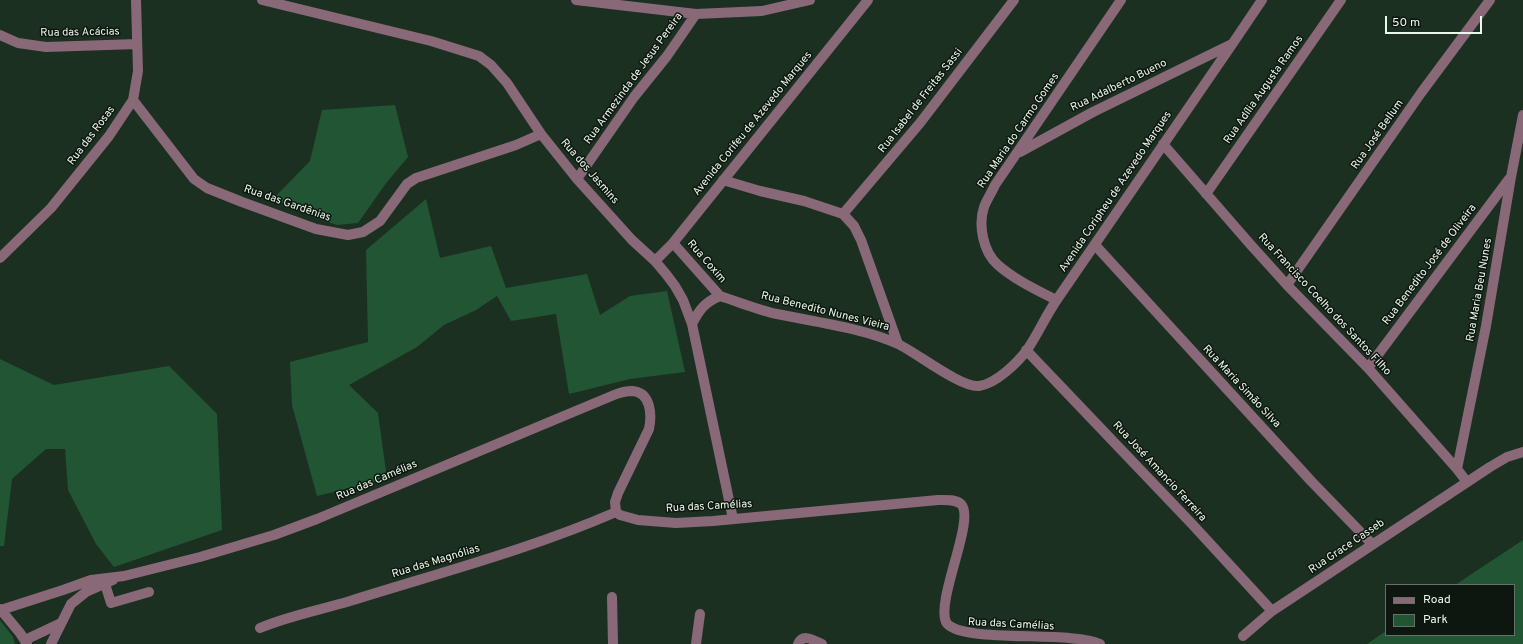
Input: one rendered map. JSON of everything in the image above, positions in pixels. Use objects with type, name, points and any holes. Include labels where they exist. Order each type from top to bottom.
[{"type":"street","name":"Rua das Rosas","points":[[0,258],[51,208],[109,136],[133,100],[138,71],[136,0]]},
{"type":"street","name":"Rua dos Jasmins","points":[[262,0],[431,41],[479,56],[500,74],[541,134],[577,179],[632,240],[655,261],[675,286],[689,313],[692,324],[708,391],[734,519]]},
{"type":"street","points":[[576,0],[696,14],[762,11],[810,0]]},
{"type":"street","name":"Avenida Corifeu de Azevedo Marques","points":[[655,261],[673,243],[868,0]]},
{"type":"street","name":"Rua Isabel de Freitas Sassi","points":[[843,214],[920,123],[1014,0]]},
{"type":"street","name":"Rua Maria do Carmo Gomes","points":[[1056,300],[1028,285],[997,264],[989,253],[982,235],[984,207],[995,185],[1121,0]]},
{"type":"street","name":"Avenida Coripheu de Azevedo Marques","points":[[980,386],[1001,376],[1026,350],[1056,300],[1234,43],[1262,0]]},
{"type":"street","name":"Rua Adília Augusta Ramos","points":[[1206,194],[1341,0]]},
{"type":"street","name":"Rua José Bellum","points":[[1288,285],[1421,93],[1490,0]]},
{"type":"street","name":"Rua Armezinda de Jesus Pereira","points":[[577,179],[634,97],[667,56],[696,14]]},
{"type":"street","name":"Rua das Acácias","points":[[0,35],[18,43],[46,48],[137,44]]},
{"type":"street","name":"Rua Adalberto Bueno","points":[[1017,153],[1093,112],[1234,43]]},
{"type":"street","name":"Rua das Gardênias","points":[[133,100],[184,168],[194,179],[207,188],[316,229],[348,235],[363,232],[380,221],[407,184],[416,178],[516,145],[541,134]]},
{"type":"street","name":"Rua Maria Beu Nunes","points":[[1457,469],[1486,326],[1523,115]]},
{"type":"street","name":"Rua Francisco Coelho dos Santos Filho","points":[[1163,144],[1288,285],[1368,368],[1467,482]]},
{"type":"street","name":"Rua Benedito José de Oliveira","points":[[1368,368],[1511,177]]},
{"type":"street","points":[[723,180],[760,191],[804,201],[843,214],[854,226],[861,240],[898,344]]},
{"type":"street","name":"Rua Coxim","points":[[673,243],[720,296]]},
{"type":"street","name":"Rua Maria Simão Silva","points":[[1095,244],[1307,476],[1372,544]]},
{"type":"street","points":[[692,324],[701,308],[712,299],[720,296]]},
{"type":"street","name":"Rua Benedito Nunes Vieira","points":[[720,296],[775,314],[814,321],[873,335],[898,344],[958,380],[980,386]]},
{"type":"street","name":"Rua José Amancio Ferreira","points":[[1026,350],[1192,524],[1272,611]]},
{"type":"street","name":"Rua das Camélias","points":[[1,609],[91,580],[124,576],[200,557],[274,535],[317,519],[614,395],[633,391],[643,396],[647,401],[650,408],[650,421],[646,434],[615,502],[616,512],[620,515],[638,520],[676,523],[938,500],[956,501],[964,508],[964,516],[944,615],[950,629],[972,637],[1031,640],[1084,639],[1100,644]]},
{"type":"street","name":"Rua Grace Casseb","points":[[1243,636],[1272,611],[1315,584],[1372,544],[1490,467],[1508,457],[1523,452]]},
{"type":"street","name":"Rua das Magnólias","points":[[260,628],[486,559],[569,531],[616,512]]},
{"type":"street","name":"Rua das Camélias","points":[[51,644],[71,604],[86,592],[124,576]]},
{"type":"street","points":[[105,584],[111,603],[149,592]]},
{"type":"street","points":[[63,590],[71,604]]},
{"type":"street","points":[[612,597],[613,644]]},
{"type":"street","points":[[1,609],[26,642],[61,623]]},
{"type":"street","points":[[696,644],[700,614]]},
{"type":"street","points":[[798,644],[800,640],[804,638],[812,639],[822,644]]},
{"type":"green space","points":[[395,105],[408,157],[387,182],[358,223],[337,225],[315,218],[273,199],[310,161],[322,110]]},
{"type":"green space","points":[[426,199],[440,258],[491,246],[506,288],[587,274],[600,315],[630,296],[667,291],[685,372],[630,379],[569,394],[556,314],[511,321],[497,296],[476,310],[444,325],[417,347],[349,385],[378,413],[387,479],[317,496],[292,405],[290,362],[368,342],[366,250]]},
{"type":"green space","points":[[0,359],[54,385],[169,366],[217,414],[222,530],[114,567],[96,544],[68,490],[65,449],[46,449],[12,479],[4,546],[0,546]]},
{"type":"green space","points":[[1523,540],[1523,644],[1367,644],[1385,632],[1385,636],[1515,636],[1515,584],[1457,584]]},
{"type":"green space","points":[[0,620],[13,637],[15,644],[0,644]]}]
